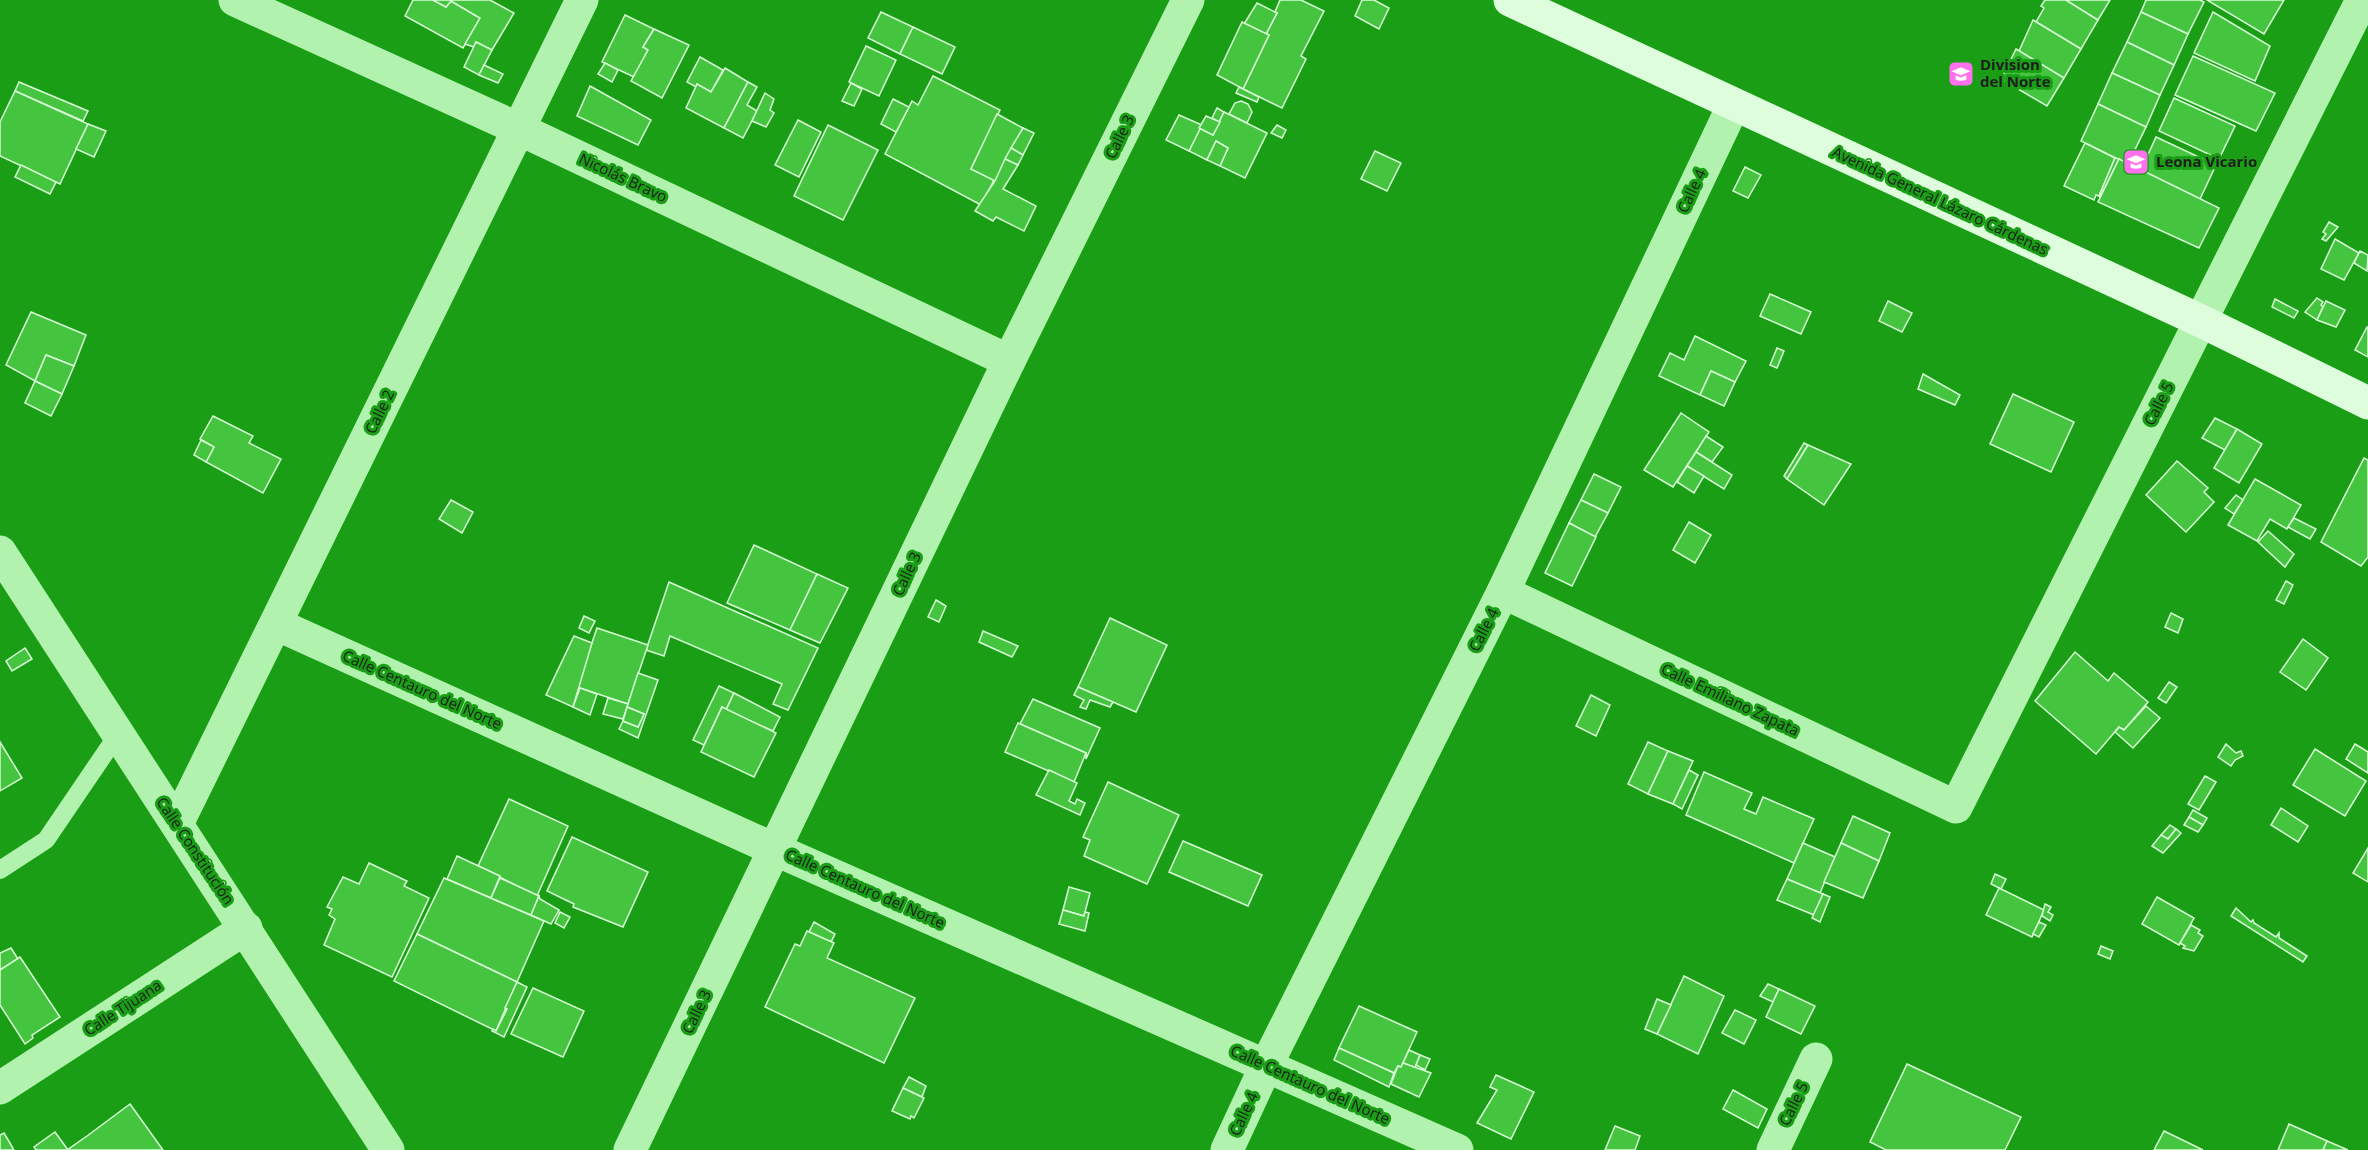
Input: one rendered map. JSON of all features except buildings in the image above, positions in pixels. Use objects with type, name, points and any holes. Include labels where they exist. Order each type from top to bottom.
[{"type":"main road","name":"Avenida General Lázaro Cárdenas","points":[[1510,0],[1733,106],[2201,321],[2368,403]]},
{"type":"street","name":"Nicolás Bravo","points":[[235,0],[519,129],[1009,361]]},
{"type":"street","name":"Calle 2","points":[[177,824],[582,0]]},
{"type":"street","name":"Calle 3","points":[[630,1150],[1009,361],[1188,0]]},
{"type":"street","name":"Calle 5","points":[[1956,807],[2362,0]]},
{"type":"street","name":"Calle 4","points":[[1227,1150],[1266,1066],[1503,592],[1733,106]]},
{"type":"street","name":"Calle Constitución","points":[[0,552],[388,1150]]},
{"type":"street","name":"Calle Emiliano Zapata","points":[[1503,592],[1956,807]]},
{"type":"street","name":"Calle Centauro del Norte","points":[[276,624],[776,850],[1457,1150]]},
{"type":"street","name":"Calle Tijuana","points":[[0,1089],[246,928]]},
{"type":"street","name":"Calle 5","points":[[1773,1150],[1816,1059]]},
{"type":"lane","points":[[0,870],[46,840],[118,734]]},
{"type":"place","name":"Division del Norte","points":[[1961,74]]},
{"type":"place","name":"Leona Vicario","points":[[2136,162]]}]
